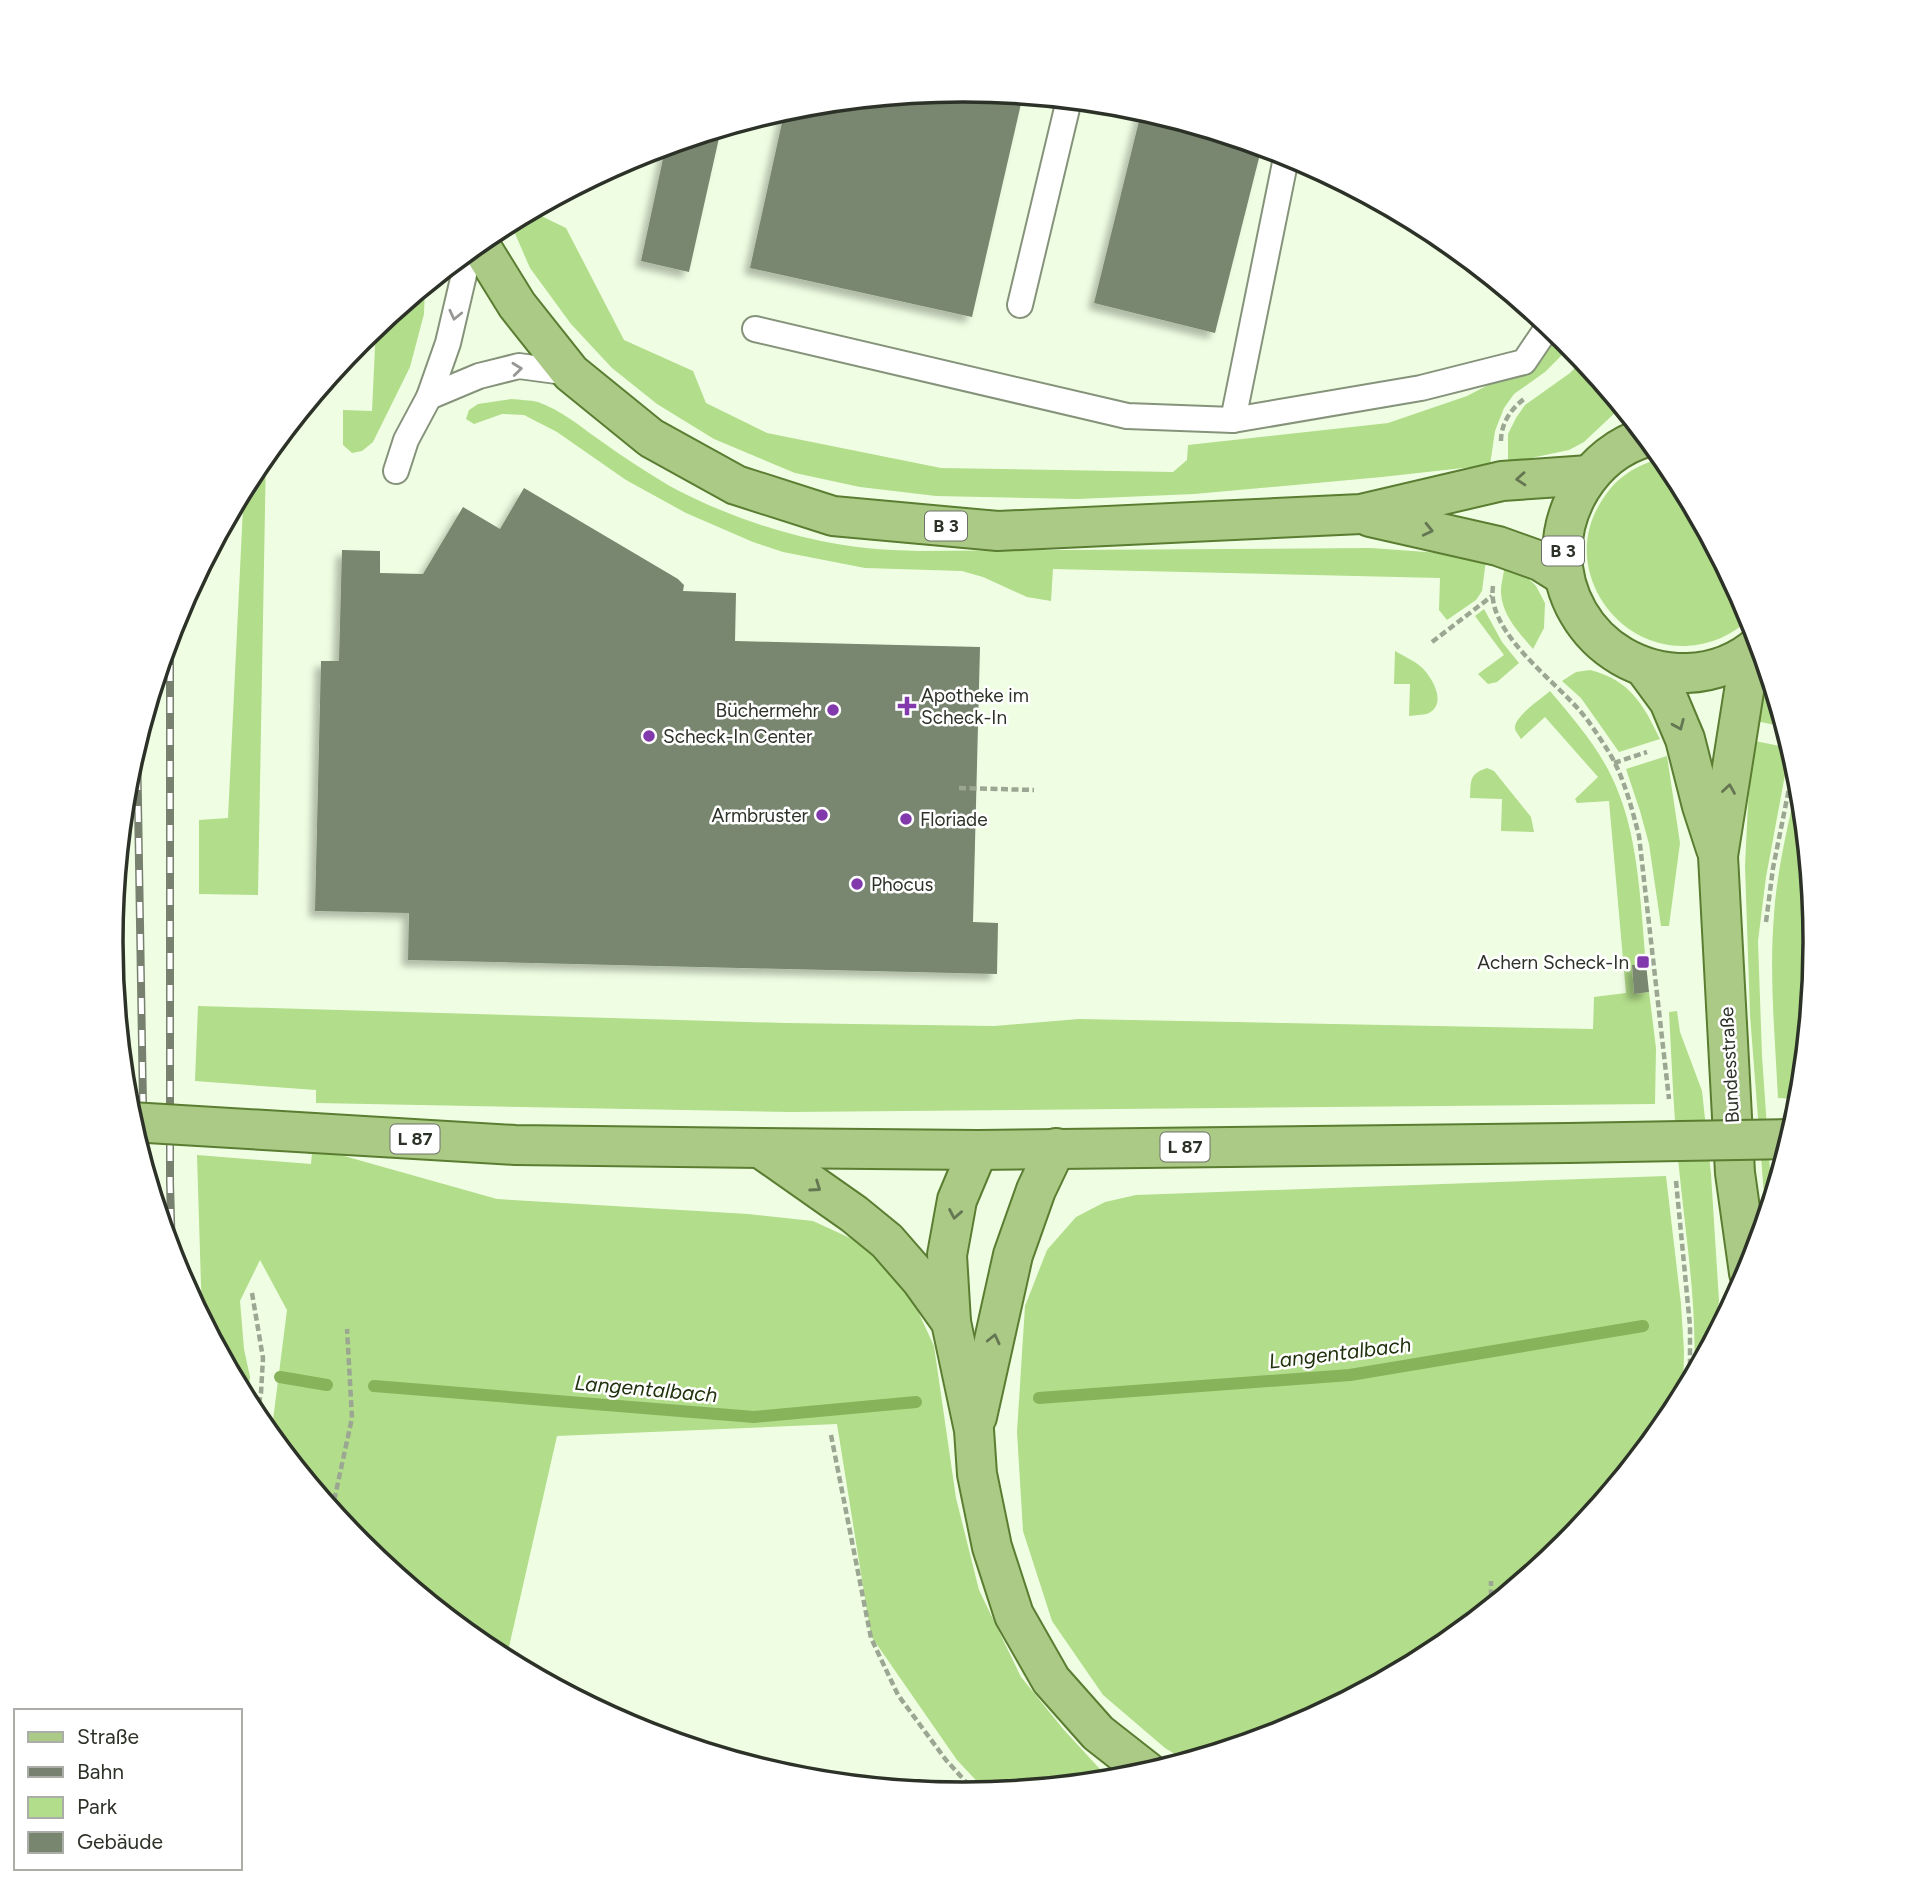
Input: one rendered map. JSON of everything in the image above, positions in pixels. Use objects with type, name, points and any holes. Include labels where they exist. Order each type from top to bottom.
[{"type":"main road","name":"B 3","points":[[484,252],[517,305],[571,373],[651,439],[736,485],[833,516],[998,531],[1361,514],[1502,481],[1589,475]]},
{"type":"main road","name":"B 3","points":[[1637,440],[1611,455],[1589,475],[1571,505],[1562,540],[1564,576],[1574,606],[1592,633],[1616,653],[1644,667],[1671,673],[1699,673],[1726,666],[1751,651]]},
{"type":"main road","name":"B 3","points":[[1361,514],[1498,546],[1540,561],[1564,576]]},
{"type":"main road","name":"B 3","points":[[1718,856],[1754,657]]},
{"type":"main road","name":"B 3","points":[[1644,667],[1669,701],[1685,739],[1718,856]]},
{"type":"main road","name":"Bundesstraße","points":[[1718,856],[1735,1173],[1746,1249]]},
{"type":"main road","name":"L 87","points":[[143,1123],[515,1145],[760,1148],[978,1150],[1780,1139]]},
{"type":"main road","points":[[760,1148],[854,1214],[887,1241],[921,1280],[951,1322]]},
{"type":"main road","points":[[974,1430],[1013,1255],[1036,1190],[1056,1148]]},
{"type":"main road","points":[[978,1150],[957,1200],[947,1255],[951,1322],[974,1430],[977,1474],[992,1547],[1014,1615],[1051,1680],[1098,1733],[1137,1764]]},
{"type":"lane","points":[[1020,305],[1067,108]]},
{"type":"lane","points":[[1233,419],[1285,165]]},
{"type":"lane","points":[[396,471],[406,440],[429,397],[448,343],[466,265]]},
{"type":"lane","points":[[755,329],[1127,416],[1233,419],[1421,388],[1524,362],[1543,334]]},
{"type":"lane","points":[[429,397],[479,376],[519,366],[571,373]]},
{"type":"path","points":[[1565,366],[1570,361]]},
{"type":"path","points":[[1502,481],[1501,435],[1511,409],[1532,392]]},
{"type":"path","points":[[1498,546],[1492,596],[1499,617],[1512,639],[1539,671],[1580,711],[1606,747],[1628,796],[1639,836],[1670,1110]]},
{"type":"path","points":[[1432,642],[1492,596]]},
{"type":"path","points":[[1766,934],[1773,868],[1789,787]]},
{"type":"path","points":[[959,788],[1034,790]]},
{"type":"path","points":[[1676,1179],[1690,1326],[1689,1365]]},
{"type":"path","points":[[252,1293],[263,1358],[260,1400]]},
{"type":"path","points":[[334,1499],[352,1418],[347,1329]]},
{"type":"path","points":[[831,1435],[871,1638],[898,1695],[946,1760],[967,1783]]},
{"type":"path","points":[[1491,1581],[1491,1596]]},
{"type":"green space","points":[[540,216],[566,228],[624,340],[693,371],[706,403],[767,433],[941,468],[1173,472],[1187,460],[1188,445],[1388,423],[1467,396],[1534,361],[1552,342],[1563,354],[1545,372],[1514,394],[1504,408],[1495,431],[1490,465],[1194,494],[1077,499],[936,496],[860,487],[795,473],[714,439],[657,404],[612,368],[571,324],[530,268],[514,232]]},
{"type":"green space","points":[[425,297],[424,314],[410,367],[373,442],[362,451],[352,453],[343,445],[343,410],[372,411],[375,342]]},
{"type":"green space","points":[[1576,367],[1615,412],[1584,442],[1569,450],[1508,463],[1508,434],[1516,418],[1525,405]]},
{"type":"green space","points":[[511,399],[538,402],[555,410],[642,469],[690,497],[764,526],[815,540],[866,548],[919,551],[1371,548],[1440,553],[1486,560],[1482,591],[1476,600],[1447,620],[1439,610],[1440,578],[1053,569],[1051,601],[1027,597],[983,577],[962,571],[865,568],[783,552],[686,513],[626,480],[557,432],[524,415],[502,414],[474,424],[466,419],[469,410],[478,404]]},
{"type":"green space","points":[[1652,462],[1691,522],[1742,625],[1730,634],[1704,644],[1685,646],[1660,643],[1637,634],[1617,620],[1602,601],[1592,579],[1587,556],[1589,531],[1598,507],[1610,490],[1621,478]]},
{"type":"green space","points":[[266,474],[258,895],[199,894],[199,820],[228,818],[243,511]]},
{"type":"green space","points":[[1505,564],[1525,575],[1536,586],[1545,603],[1544,628],[1533,649],[1504,609],[1501,592]]},
{"type":"green space","points":[[1484,609],[1502,642],[1519,663],[1497,682],[1488,684],[1478,674],[1504,655],[1475,616]]},
{"type":"green space","points":[[1395,651],[1420,666],[1429,676],[1438,697],[1434,710],[1427,714],[1409,716],[1410,684],[1394,684]]},
{"type":"green space","points":[[1590,670],[1615,680],[1634,695],[1660,739],[1619,752],[1581,698],[1562,681],[1576,672]]},
{"type":"green space","points":[[1763,685],[1775,725],[1756,721]]},
{"type":"green space","points":[[1550,691],[1606,766],[1626,813],[1638,878],[1646,964],[1632,966],[1634,994],[1649,992],[1656,1048],[1655,1104],[790,1112],[316,1103],[316,1090],[195,1081],[198,1006],[785,1023],[994,1026],[1079,1019],[1593,1029],[1594,997],[1626,993],[1609,801],[1577,803],[1575,799],[1598,777],[1545,717],[1521,739],[1516,731],[1518,719]]},
{"type":"green space","points":[[1755,741],[1780,746],[1786,770],[1766,877],[1758,941],[1770,1175],[1764,1196],[1750,1015],[1745,866]]},
{"type":"green space","points":[[1667,756],[1680,843],[1669,926],[1661,926],[1649,844],[1626,769]]},
{"type":"green space","points":[[1487,768],[1494,771],[1531,817],[1534,832],[1501,831],[1502,799],[1470,798],[1472,778]]},
{"type":"green space","points":[[1792,804],[1802,887],[1804,942],[1797,1052],[1789,1098],[1778,1098],[1772,961],[1774,915]]},
{"type":"green space","points":[[1677,1011],[1680,1032],[1702,1091],[1711,1174],[1719,1301],[1716,1315],[1695,1355],[1693,1301],[1676,1137],[1669,1012]]},
{"type":"green space","points":[[312,1152],[337,1154],[497,1199],[748,1214],[813,1221],[861,1243],[909,1292],[934,1346],[956,1498],[979,1590],[1021,1677],[1101,1770],[1018,1781],[978,1782],[957,1760],[871,1636],[837,1424],[557,1436],[509,1648],[452,1609],[409,1574],[369,1536],[297,1454],[273,1420],[287,1310],[260,1260],[240,1301],[249,1383],[201,1295],[197,1155],[311,1164]]},
{"type":"green space","points":[[1666,1176],[1681,1304],[1683,1374],[1630,1454],[1595,1496],[1518,1574],[1475,1609],[1384,1670],[1335,1696],[1234,1738],[1176,1755],[1103,1695],[1052,1621],[1023,1531],[1017,1432],[1025,1306],[1047,1250],[1076,1217],[1105,1202],[1136,1195]]},
{"type":"building","points":[[909,103],[1021,103],[972,317],[750,268],[782,122],[854,109]]},
{"type":"building","points":[[1139,121],[1181,130],[1260,156],[1215,333],[1094,303]]},
{"type":"building","points":[[719,138],[689,272],[641,261],[663,157]]},
{"type":"building","name":"Scheck-In Center","points":[[524,488],[678,579],[684,585],[683,591],[736,593],[735,641],[980,647],[973,922],[998,923],[997,974],[408,960],[409,913],[315,911],[321,661],[339,661],[342,550],[380,551],[380,573],[423,574],[463,507],[500,529]]},
{"type":"building","points":[[1646,964],[1649,992],[1634,994],[1632,965]]},
{"type":"waterway","name":"Langentalbach","points":[[1039,1398],[1350,1375],[1643,1326]]},
{"type":"waterway","name":"Langentalbach","points":[[280,1377],[327,1385]]},
{"type":"waterway","name":"Langentalbach","points":[[374,1386],[754,1417],[916,1402]]},
{"type":"railway","points":[[170,667],[171,1220]]},
{"type":"railway","points":[[138,786],[143,1124]]},
{"type":"place","name":"Apotheke im Scheck-In","points":[[907,706]]},
{"type":"place","name":"Büchermehr","points":[[833,710]]},
{"type":"place","name":"Scheck-In Center","points":[[649,736]]},
{"type":"place","name":"Armbruster","points":[[822,815]]},
{"type":"place","name":"Floriade","points":[[906,819]]},
{"type":"place","name":"Phocus","points":[[857,884]]},
{"type":"place","name":"Achern Scheck-In","points":[[1643,962]]}]
